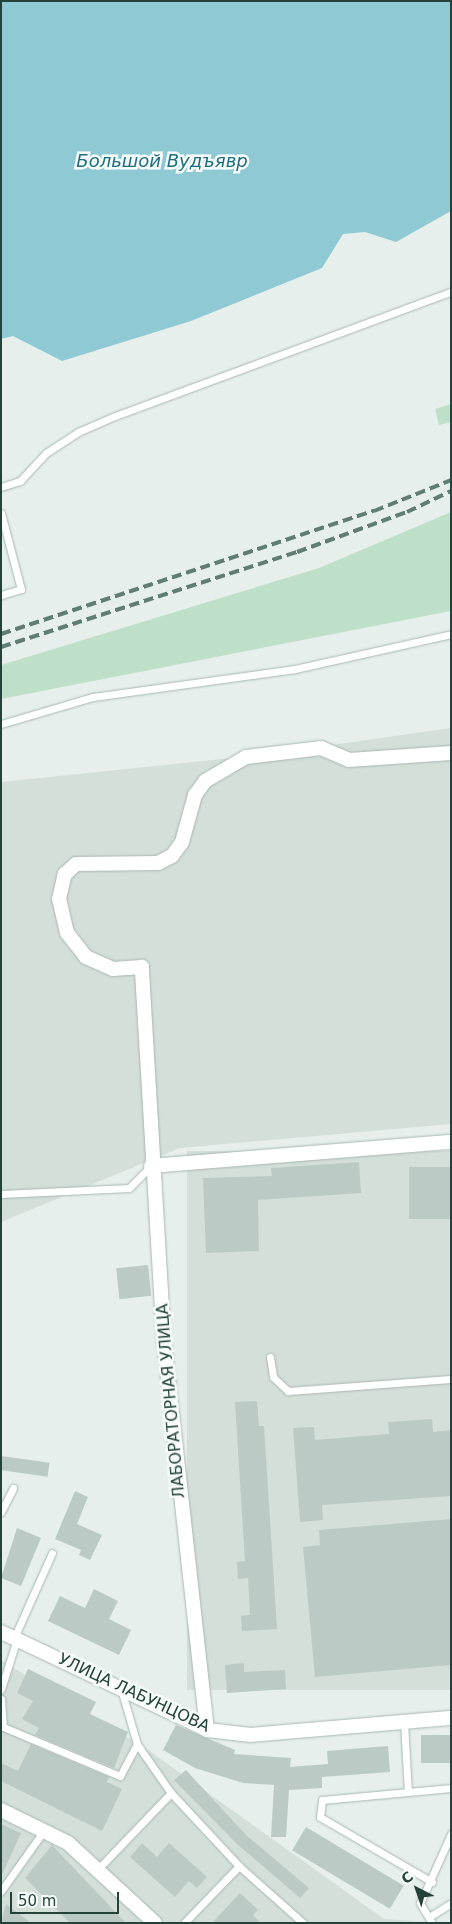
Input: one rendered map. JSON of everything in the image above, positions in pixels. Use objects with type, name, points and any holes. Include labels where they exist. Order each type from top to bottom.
[{"type":"street","name":"ЛАБОРАТОРНАЯ УЛИЦА","points":[[207,1730],[198,1635],[180,1515],[151,1166],[142,968],[113,969],[86,957],[67,933],[60,899],[65,874],[76,864],[158,862],[172,856],[182,842],[195,795],[205,782],[246,757],[321,748],[349,760],[451,753]]},
{"type":"street","points":[[151,1166],[451,1142]]},
{"type":"street","name":"УЛИЦА ЛАБУНЦОВА","points":[[11,1636],[207,1730],[251,1735],[404,1724],[451,1718]]},
{"type":"street","points":[[1,1810],[45,1829],[98,1869],[155,1923]]},
{"type":"lane","points":[[1,487],[20,480],[46,453],[78,432],[115,416],[451,292]]},
{"type":"lane","points":[[1,513],[21,589],[1,595]]},
{"type":"lane","points":[[1,724],[93,697],[295,669],[451,634]]},
{"type":"lane","points":[[1,1194],[129,1188],[151,1166]]},
{"type":"lane","points":[[270,1357],[273,1377],[288,1391],[451,1379]]},
{"type":"lane","points":[[1,1512],[13,1488]]},
{"type":"lane","points":[[1,1689],[11,1636],[52,1553]]},
{"type":"lane","points":[[120,1688],[137,1744],[171,1793],[239,1866],[302,1923]]},
{"type":"lane","points":[[1,1699],[2,1726],[120,1776],[137,1744]]},
{"type":"lane","points":[[404,1724],[408,1792]]},
{"type":"lane","points":[[432,1882],[320,1817],[322,1800],[451,1788]]},
{"type":"lane","points":[[98,1869],[171,1793]]},
{"type":"lane","points":[[1,1891],[45,1829]]},
{"type":"lane","points":[[451,1834],[432,1882],[420,1903],[430,1920],[451,1903]]},
{"type":"lane","points":[[184,1923],[239,1866]]},
{"type":"shaded area","points":[[451,728],[451,1124],[180,1148],[1,1222],[1,782],[261,755]]},
{"type":"shaded area","points":[[187,1151],[451,1151],[451,1690],[187,1690]]},
{"type":"shaded area","points":[[1,1660],[151,1752],[384,1919],[451,1923],[1,1923]]},
{"type":"green space","points":[[451,404],[451,422],[439,425],[435,409]]},
{"type":"green space","points":[[451,512],[451,611],[1,699],[1,665],[319,568]]},
{"type":"water","name":"Большой Вудъявр","points":[[1,1],[451,1],[451,211],[396,242],[365,232],[343,234],[322,268],[191,321],[62,361],[13,336],[1,339]]},
{"type":"building","points":[[359,1162],[361,1193],[258,1200],[259,1251],[206,1253],[203,1178],[272,1176],[271,1168]]},
{"type":"building","points":[[409,1167],[451,1167],[451,1219],[409,1219]]},
{"type":"building","points":[[148,1265],[151,1296],[119,1299],[116,1268]]},
{"type":"building","points":[[257,1401],[259,1426],[264,1426],[277,1629],[242,1631],[241,1616],[250,1615],[248,1578],[238,1579],[237,1562],[245,1561],[235,1402]]},
{"type":"building","points":[[432,1419],[433,1432],[451,1430],[451,1496],[322,1505],[323,1520],[300,1522],[293,1428],[314,1427],[315,1440],[389,1434],[388,1422]]},
{"type":"building","points":[[1,1456],[50,1463],[48,1477],[1,1470]]},
{"type":"building","points":[[75,1491],[88,1497],[77,1524],[102,1535],[90,1560],[79,1555],[81,1550],[55,1539]]},
{"type":"building","points":[[451,1519],[451,1665],[315,1677],[303,1547],[320,1545],[319,1530]]},
{"type":"building","points":[[17,1528],[41,1538],[21,1586],[1,1578]]},
{"type":"building","points":[[94,1589],[118,1601],[109,1619],[131,1630],[119,1655],[48,1621],[60,1596],[85,1608]]},
{"type":"building","points":[[244,1663],[244,1672],[285,1670],[286,1689],[227,1693],[225,1665]]},
{"type":"building","points":[[28,1669],[96,1702],[90,1714],[128,1732],[114,1768],[35,1735],[39,1728],[22,1719],[33,1701],[17,1693]]},
{"type":"building","points":[[176,1725],[235,1750],[234,1754],[291,1758],[290,1767],[328,1764],[327,1751],[388,1746],[390,1772],[322,1777],[322,1788],[289,1790],[286,1837],[271,1837],[274,1785],[243,1783],[195,1768],[163,1750]]},
{"type":"building","points":[[421,1735],[451,1735],[451,1763],[421,1763]]},
{"type":"building","points":[[31,1744],[109,1777],[107,1782],[122,1789],[102,1831],[1,1781],[1,1763],[18,1771]]},
{"type":"building","points":[[186,1770],[246,1835],[309,1888],[300,1898],[237,1844],[174,1780]]},
{"type":"building","points":[[1,1824],[21,1833],[1,1877]]},
{"type":"building","points":[[306,1827],[404,1886],[390,1909],[292,1850]]},
{"type":"building","points":[[142,1843],[157,1857],[169,1843],[207,1877],[197,1888],[189,1881],[175,1897],[130,1857]]},
{"type":"building","points":[[52,1845],[126,1923],[70,1923],[25,1878]]},
{"type":"building","points":[[240,1893],[258,1910],[253,1915],[261,1923],[212,1923]]},
{"type":"building","points":[[6,1904],[31,1923],[1,1923]]},
{"type":"railway","points":[[1,634],[374,511],[451,480]]},
{"type":"railway","points":[[1,647],[297,552],[407,512],[451,491]]}]
